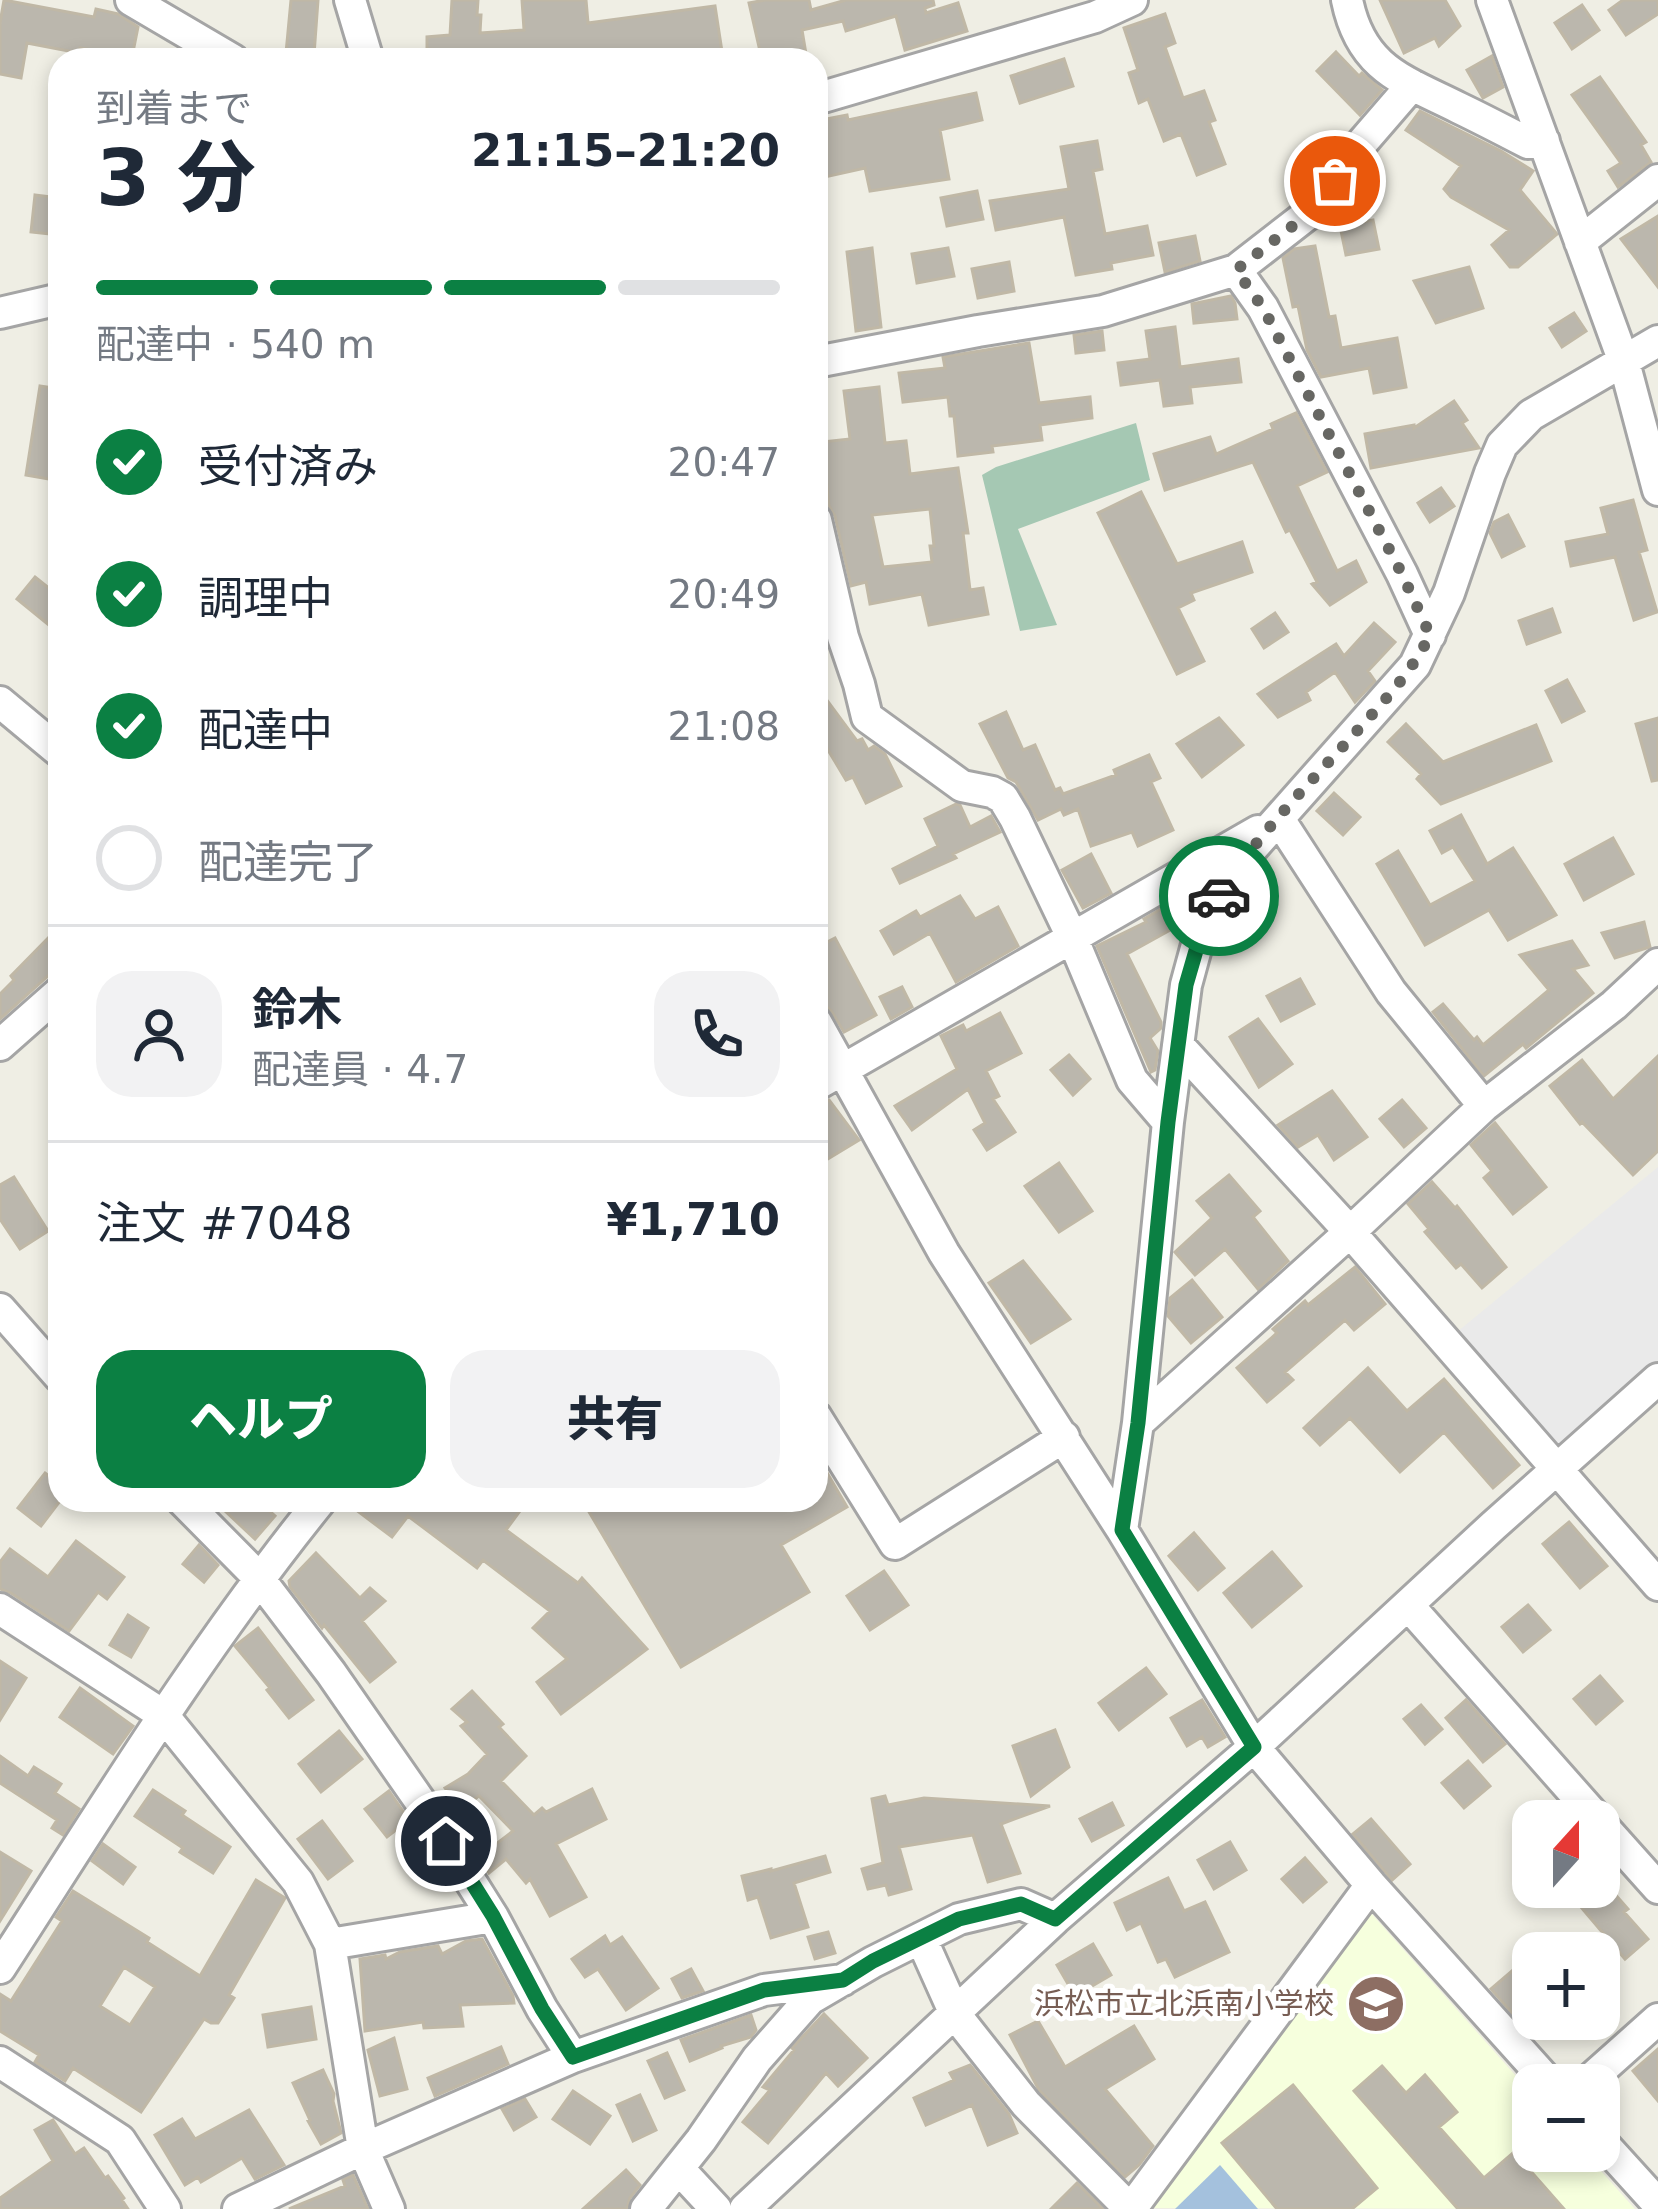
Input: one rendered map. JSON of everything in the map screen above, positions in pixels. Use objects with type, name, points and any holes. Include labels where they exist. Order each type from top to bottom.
[{"type":"street","points":[[130,0],[212,48]]},
{"type":"street","points":[[350,0],[364,48]]},
{"type":"street","points":[[828,95],[1095,17],[1132,0]]},
{"type":"street","points":[[1347,0],[1352,26],[1364,45],[1397,78],[1528,143],[1544,142]]},
{"type":"street","points":[[1492,0],[1624,362],[1658,490]]},
{"type":"street","points":[[828,360],[1103,311],[1236,270],[1312,211],[1354,151],[1412,86]]},
{"type":"street","points":[[1580,242],[1658,180]]},
{"type":"street","points":[[1236,270],[1263,308],[1430,635]]},
{"type":"street","points":[[0,313],[48,302]]},
{"type":"street","points":[[1122,1530],[1186,985],[1202,930],[1240,862],[1415,665],[1449,593],[1502,445],[1531,415],[1658,340]]},
{"type":"street","points":[[828,572],[867,718],[962,786],[1003,799],[1072,937],[1132,1080],[1168,1122]]},
{"type":"street","points":[[0,702],[48,742]]},
{"type":"street","points":[[828,1079],[1279,820]]},
{"type":"street","points":[[1279,820],[1391,992],[1484,1106]]},
{"type":"street","points":[[1138,1423],[1484,1106],[1614,1005],[1658,964]]},
{"type":"street","points":[[0,1045],[48,1003]]},
{"type":"street","points":[[828,1043],[944,1253],[1064,1437],[1254,1747],[1532,2064]]},
{"type":"street","points":[[1178,1045],[1350,1232],[1658,1585]]},
{"type":"street","points":[[0,1310],[48,1364]]},
{"type":"street","points":[[746,2209],[1055,1919],[1254,1747],[1658,1379]]},
{"type":"street","points":[[828,1436],[895,1544],[1064,1437]]},
{"type":"street","points":[[194,1512],[259,1577],[332,1673],[493,1916],[573,2057]]},
{"type":"street","points":[[0,1968],[163,1715],[259,1577],[311,1512]]},
{"type":"street","points":[[1408,1605],[1580,1800]]},
{"type":"street","points":[[0,1609],[163,1715],[298,1882],[330,1944],[363,2149],[389,2209]]},
{"type":"street","points":[[1620,1845],[1658,1888]]},
{"type":"street","points":[[921,1938],[955,2014],[1026,2104],[1131,2209],[1371,1885]]},
{"type":"street","points":[[646,2209],[757,2059],[810,1999],[959,1919],[1021,1904],[1055,1919]]},
{"type":"street","points":[[330,1944],[493,1916]]},
{"type":"street","points":[[238,2209],[573,2057],[764,1990],[843,1980]]},
{"type":"street","points":[[1608,2064],[1658,2019]]},
{"type":"street","points":[[0,2062],[119,2140],[165,2209]]},
{"type":"street","points":[[1620,2161],[1658,2204]]},
{"type":"street","points":[[679,2169],[716,2209]]},
{"type":"shaded area","points":[[1136,423],[1150,480],[1018,529],[1057,625],[1020,631],[982,475]]},
{"type":"shaded area","points":[[1658,1167],[1658,1361],[1561,1450],[1457,1332]]},
{"type":"shaded area","name":"浜松市立北浜南小学校","points":[[1370,1912],[1512,2071],[1512,2172],[1602,2172],[1635,2209],[1145,2208]]},
{"type":"water","points":[[1220,2165],[1258,2209],[1175,2209]]},
{"type":"building","points":[[4,0],[94,17],[96,9],[118,14],[138,27],[134,48],[53,48],[27,43],[21,78],[0,74]]},
{"type":"building","points":[[291,0],[318,0],[315,48],[286,48]]},
{"type":"building","points":[[452,0],[478,0],[480,33],[524,30],[522,0],[586,0],[588,23],[715,6],[721,48],[427,48],[427,37],[450,35]]},
{"type":"building","points":[[809,0],[811,10],[846,0],[933,0],[926,13],[958,3],[967,31],[905,50],[896,16],[846,31],[843,21],[802,30],[805,48],[759,48],[749,3]]},
{"type":"building","points":[[1380,0],[1445,0],[1460,26],[1439,46],[1435,38],[1404,53]]},
{"type":"building","points":[[1623,0],[1658,0],[1658,14],[1626,35],[1609,10]]},
{"type":"building","points":[[1582,5],[1599,30],[1572,49],[1555,23]]},
{"type":"building","points":[[1165,14],[1175,43],[1165,47],[1183,98],[1204,91],[1215,120],[1209,122],[1225,164],[1197,175],[1181,134],[1164,141],[1148,99],[1139,103],[1129,73],[1138,70],[1124,28]]},
{"type":"building","points":[[1336,52],[1359,76],[1362,73],[1382,90],[1360,115],[1317,71]]},
{"type":"building","points":[[1492,56],[1503,87],[1483,98],[1467,70]]},
{"type":"building","points":[[1064,59],[1073,86],[1020,103],[1011,76]]},
{"type":"building","points":[[1600,77],[1646,142],[1641,145],[1651,162],[1618,187],[1608,171],[1621,163],[1572,95]]},
{"type":"building","points":[[976,93],[982,120],[940,130],[949,179],[870,191],[865,168],[828,176],[828,119],[847,115],[848,120]]},
{"type":"building","points":[[1420,111],[1533,171],[1520,190],[1557,234],[1518,267],[1510,267],[1492,245],[1509,230],[1444,189],[1461,166],[1406,130]]},
{"type":"building","points":[[1097,141],[1102,169],[1093,171],[1105,234],[1147,226],[1153,255],[1076,275],[1064,217],[996,230],[990,201],[1069,189],[1061,147]]},
{"type":"building","points":[[977,191],[983,219],[947,226],[941,198]]},
{"type":"building","points":[[35,195],[48,197],[48,234],[31,232]]},
{"type":"building","points":[[1658,216],[1658,287],[1621,239]]},
{"type":"building","points":[[1373,220],[1379,249],[1346,255],[1340,226]]},
{"type":"building","points":[[1195,236],[1200,261],[1165,272],[1159,243]]},
{"type":"building","points":[[1315,246],[1329,317],[1335,316],[1341,348],[1397,338],[1406,387],[1374,393],[1369,368],[1321,377],[1307,350],[1298,306],[1293,307],[1283,258],[1294,249]]},
{"type":"building","points":[[872,248],[881,327],[856,331],[847,252]]},
{"type":"building","points":[[948,248],[954,276],[917,283],[912,254]]},
{"type":"building","points":[[1009,262],[1014,291],[978,298],[972,269]]},
{"type":"building","points":[[1469,267],[1483,308],[1436,323],[1414,281]]},
{"type":"building","points":[[1231,296],[1237,319],[1194,323],[1192,304]]},
{"type":"building","points":[[1574,313],[1586,331],[1562,347],[1550,328]]},
{"type":"building","points":[[1175,327],[1180,367],[1238,359],[1241,382],[1190,387],[1192,403],[1164,406],[1160,380],[1121,385],[1118,363],[1150,359],[1146,331]]},
{"type":"building","points":[[1102,331],[1104,350],[1076,353],[1074,335]]},
{"type":"building","points":[[1029,343],[1039,403],[1090,397],[1092,418],[1040,425],[1042,440],[958,456],[948,397],[903,402],[899,373],[945,368],[943,357]]},
{"type":"building","points":[[40,386],[48,387],[48,479],[26,475]]},
{"type":"building","points":[[879,387],[885,443],[906,441],[910,474],[958,468],[970,590],[983,588],[988,614],[929,625],[922,594],[870,604],[866,582],[851,586],[828,497],[828,441],[850,439],[844,391]],"holes":[[[930,509],[934,546],[930,546],[932,562],[883,567],[872,515]]]},
{"type":"building","points":[[1454,401],[1479,448],[1371,468],[1365,434],[1414,428]]},
{"type":"building","points":[[1296,413],[1327,472],[1297,486],[1337,571],[1356,561],[1366,582],[1330,605],[1312,584],[1317,582],[1290,530],[1286,532],[1253,462],[1165,490],[1154,454],[1210,437],[1216,454],[1273,429],[1271,424]]},
{"type":"building","points":[[1441,488],[1454,506],[1430,522],[1418,503]]},
{"type":"building","points":[[1141,492],[1177,564],[1242,542],[1252,572],[1191,593],[1194,600],[1178,608],[1204,661],[1177,674],[1098,513]]},
{"type":"building","points":[[1633,500],[1647,550],[1639,552],[1657,612],[1634,620],[1615,557],[1571,566],[1566,542],[1608,534],[1601,508]]},
{"type":"building","points":[[1508,515],[1524,546],[1502,557],[1490,533],[1494,522]]},
{"type":"building","points":[[35,577],[48,587],[48,624],[17,599]]},
{"type":"building","points":[[1552,609],[1560,632],[1527,644],[1519,621]]},
{"type":"building","points":[[1275,613],[1288,632],[1264,648],[1252,629]]},
{"type":"building","points":[[1374,623],[1395,642],[1368,671],[1375,681],[1355,702],[1335,672],[1306,692],[1310,700],[1278,717],[1258,694],[1336,644],[1344,656]]},
{"type":"building","points":[[1567,680],[1584,711],[1562,722],[1546,691]]},
{"type":"building","points":[[828,702],[857,741],[862,739],[868,750],[874,746],[885,754],[901,786],[866,803],[853,777],[846,780],[828,750]]},
{"type":"building","points":[[1006,712],[1023,750],[1035,745],[1055,790],[1060,788],[1063,794],[1116,775],[1114,770],[1149,755],[1160,778],[1151,782],[1173,830],[1138,846],[1132,832],[1091,846],[1078,809],[1064,815],[1061,809],[1038,820],[1016,782],[1008,778],[980,724]]},
{"type":"building","points":[[1219,718],[1243,745],[1202,777],[1177,744]]},
{"type":"building","points":[[1658,718],[1658,780],[1652,781],[1636,724]]},
{"type":"building","points":[[1406,724],[1443,762],[1536,725],[1551,761],[1441,804],[1417,779],[1421,774],[1388,742]]},
{"type":"building","points":[[1334,793],[1360,817],[1343,835],[1317,811]]},
{"type":"building","points":[[956,804],[970,827],[991,816],[1000,832],[900,883],[893,869],[938,846],[925,819]]},
{"type":"building","points":[[1461,815],[1487,864],[1513,848],[1556,915],[1508,940],[1489,910],[1425,945],[1377,864],[1398,851],[1430,905],[1475,881],[1453,847],[1442,853],[1430,831]]},
{"type":"building","points":[[1613,838],[1633,874],[1584,900],[1565,864]]},
{"type":"building","points":[[1091,854],[1111,893],[1083,908],[1062,870]]},
{"type":"building","points":[[960,896],[975,919],[998,907],[1018,946],[956,982],[930,933],[894,954],[881,931],[916,911],[920,917]]},
{"type":"building","points":[[1176,900],[1186,917],[1183,923],[1127,954],[1161,1022],[1150,1038],[1158,1051],[1151,1072],[1097,946],[1146,922],[1144,919]]},
{"type":"building","points":[[1644,922],[1650,947],[1615,958],[1602,933]]},
{"type":"building","points":[[48,938],[48,976],[0,1019],[0,994],[14,980],[11,976]]},
{"type":"building","points":[[835,938],[876,1015],[844,1032],[828,1008],[828,942]]},
{"type":"building","points":[[1572,941],[1588,965],[1573,969],[1593,993],[1484,1076],[1433,1012],[1443,1004],[1483,1045],[1549,990],[1520,955]]},
{"type":"building","points":[[1300,979],[1314,1004],[1281,1021],[1267,996]]},
{"type":"building","points":[[902,987],[912,1007],[891,1019],[880,997]]},
{"type":"building","points":[[1000,1013],[1021,1053],[986,1071],[999,1096],[993,1099],[1015,1132],[987,1150],[974,1130],[985,1123],[968,1089],[912,1130],[895,1106],[957,1069],[941,1036],[963,1025],[966,1031]]},
{"type":"building","points":[[1258,1019],[1292,1064],[1259,1087],[1230,1037]]},
{"type":"building","points":[[1069,1055],[1090,1079],[1073,1095],[1051,1070]]},
{"type":"building","points":[[1658,1056],[1658,1151],[1633,1175],[1580,1124],[1550,1086],[1582,1060],[1613,1099]]},
{"type":"building","points":[[1332,1091],[1367,1137],[1334,1160],[1318,1135],[1298,1147],[1278,1125]]},
{"type":"building","points":[[828,1100],[859,1140],[828,1159]]},
{"type":"building","points":[[1402,1100],[1426,1128],[1404,1147],[1380,1119]]},
{"type":"building","points":[[1495,1123],[1546,1187],[1513,1214],[1484,1178],[1492,1171],[1471,1145]]},
{"type":"building","points":[[1059,1163],[1092,1211],[1059,1232],[1025,1186]]},
{"type":"building","points":[[1229,1175],[1260,1211],[1253,1217],[1288,1261],[1258,1289],[1225,1249],[1195,1275],[1175,1252],[1212,1218],[1197,1201]]},
{"type":"building","points":[[14,1177],[48,1231],[20,1249],[0,1219],[0,1185]]},
{"type":"building","points":[[1432,1182],[1506,1267],[1482,1288],[1461,1264],[1456,1268],[1408,1204]]},
{"type":"building","points":[[1023,1261],[1070,1319],[1031,1343],[989,1283]]},
{"type":"building","points":[[1355,1267],[1385,1304],[1354,1330],[1345,1320],[1285,1372],[1293,1380],[1267,1402],[1237,1368],[1305,1301],[1308,1305]]},
{"type":"building","points":[[1192,1280],[1222,1317],[1191,1343],[1168,1316],[1170,1298]]},
{"type":"building","points":[[1368,1368],[1407,1411],[1444,1379],[1519,1465],[1493,1488],[1444,1432],[1400,1472],[1350,1418],[1320,1445],[1304,1428]]},
{"type":"building","points":[[45,1473],[48,1475],[48,1512],[52,1512],[41,1526],[18,1508]]},
{"type":"building","points":[[828,1475],[847,1507],[781,1545],[809,1592],[681,1667],[589,1512],[828,1512]]},
{"type":"building","points":[[226,1512],[270,1512],[275,1516],[255,1539]]},
{"type":"building","points":[[359,1512],[519,1512],[506,1530],[578,1583],[582,1578],[647,1649],[561,1714],[537,1682],[567,1659],[533,1628],[550,1611],[483,1560],[477,1568],[408,1516],[392,1537]]},
{"type":"building","points":[[1569,1522],[1607,1566],[1580,1588],[1543,1544]]},
{"type":"building","points":[[1194,1533],[1224,1568],[1198,1590],[1169,1556]]},
{"type":"building","points":[[76,1541],[124,1577],[107,1599],[98,1592],[69,1631],[0,1589],[0,1562],[10,1549],[48,1577]]},
{"type":"building","points":[[199,1545],[218,1565],[204,1582],[183,1564]]},
{"type":"building","points":[[1272,1552],[1301,1586],[1252,1627],[1224,1593]]},
{"type":"building","points":[[316,1553],[360,1598],[370,1588],[385,1601],[362,1621],[395,1662],[370,1682],[290,1587],[289,1581]]},
{"type":"building","points":[[884,1571],[908,1605],[870,1630],[847,1596]]},
{"type":"building","points":[[1528,1605],[1550,1630],[1523,1652],[1502,1627]]},
{"type":"building","points":[[128,1615],[148,1628],[131,1657],[110,1645]]},
{"type":"building","points":[[258,1628],[313,1700],[289,1718],[235,1646]]},
{"type":"building","points":[[0,1661],[26,1678],[0,1720]]},
{"type":"building","points":[[1146,1668],[1166,1694],[1119,1730],[1099,1703]]},
{"type":"building","points":[[1600,1676],[1622,1701],[1596,1724],[1574,1699]]},
{"type":"building","points":[[80,1688],[133,1726],[113,1754],[60,1717]]},
{"type":"building","points":[[472,1691],[526,1756],[501,1781],[534,1815],[592,1789],[606,1819],[556,1844],[586,1897],[550,1916],[530,1879],[526,1883],[506,1859],[489,1873],[479,1857],[513,1831],[479,1796],[461,1809],[445,1788],[487,1754],[461,1726],[467,1722],[452,1709]]},
{"type":"building","points":[[1202,1700],[1225,1737],[1208,1747],[1202,1737],[1187,1746],[1171,1718]]},
{"type":"building","points":[[1466,1700],[1505,1744],[1483,1762],[1446,1718]]},
{"type":"building","points":[[1421,1705],[1442,1729],[1425,1744],[1404,1719]]},
{"type":"building","points":[[1055,1730],[1069,1767],[1031,1796],[1013,1746]]},
{"type":"building","points":[[339,1731],[362,1759],[321,1792],[299,1764]]},
{"type":"building","points":[[0,1756],[28,1776],[34,1767],[61,1784],[55,1793],[79,1809],[63,1835],[52,1828],[57,1820],[0,1783]]},
{"type":"building","points":[[1468,1761],[1490,1786],[1464,1808],[1442,1783]]},
{"type":"building","points":[[153,1790],[230,1847],[213,1873],[135,1816]]},
{"type":"building","points":[[389,1791],[409,1820],[387,1837],[365,1809]]},
{"type":"building","points":[[885,1796],[888,1805],[924,1798],[1050,1806],[1001,1824],[1020,1873],[988,1882],[973,1835],[899,1847],[911,1889],[889,1895],[886,1885],[868,1889],[862,1869],[883,1863],[872,1799]]},
{"type":"building","points":[[1112,1803],[1123,1825],[1092,1841],[1080,1819]]},
{"type":"building","points":[[1371,1819],[1410,1864],[1392,1880],[1353,1834]]},
{"type":"building","points":[[322,1821],[352,1861],[328,1879],[298,1839]]},
{"type":"building","points":[[1230,1842],[1246,1870],[1214,1889],[1198,1860]]},
{"type":"building","points":[[103,1844],[135,1867],[123,1884],[92,1861]]},
{"type":"building","points":[[0,1852],[31,1871],[0,1921]]},
{"type":"building","points":[[825,1856],[830,1872],[794,1883],[808,1927],[771,1938],[758,1897],[748,1900],[742,1876]]},
{"type":"building","points":[[1305,1858],[1326,1882],[1303,1902],[1282,1879]]},
{"type":"building","points":[[1168,1878],[1184,1911],[1205,1902],[1229,1952],[1175,1977],[1166,1959],[1158,1962],[1141,1923],[1127,1930],[1115,1903]]},
{"type":"building","points":[[256,1880],[285,1898],[218,2023],[204,2019],[141,2112],[73,2068],[65,2081],[35,2062],[39,2055],[0,2031],[0,1994],[11,2001],[62,1921],[56,1917],[73,1891],[200,1976]],"holes":[[[124,1967],[155,1987],[130,2025],[100,2006]]]},
{"type":"building","points":[[1620,1900],[1628,1909],[1624,1912],[1648,1939],[1625,1959],[1620,1953],[1620,1932],[1602,1932],[1582,1908],[1620,1908]]},
{"type":"building","points":[[828,1932],[835,1953],[815,1959],[808,1937]]},
{"type":"building","points":[[605,1936],[610,1945],[622,1937],[658,1988],[626,2010],[598,1969],[585,1977],[572,1959]]},
{"type":"building","points":[[482,1939],[514,2003],[460,2005],[463,2026],[424,2028],[423,2022],[365,2031],[360,1959],[385,1955],[386,1959],[438,1946],[442,1954],[466,1941]]},
{"type":"building","points":[[1093,1944],[1111,1975],[1075,1996],[1057,1965]]},
{"type":"building","points":[[691,1969],[703,1991],[682,1998],[672,1979]]},
{"type":"building","points":[[1512,1971],[1512,2013],[1491,1989]]},
{"type":"building","points":[[311,2007],[316,2039],[268,2047],[263,2015]]},
{"type":"building","points":[[824,2014],[867,2058],[838,2086],[826,2073],[768,2143],[743,2122],[770,2090],[763,2087],[792,2048]]},
{"type":"building","points":[[751,2015],[756,2030],[751,2037],[690,2061],[681,2040]]},
{"type":"building","points":[[1038,2021],[1065,2067],[1134,2026],[1154,2059],[1105,2089],[1153,2146],[1125,2177],[1039,2090],[1010,2035]]},
{"type":"building","points":[[394,2038],[407,2089],[380,2096],[368,2050]]},
{"type":"building","points":[[501,2047],[508,2064],[435,2096],[428,2078]]},
{"type":"building","points":[[1658,2049],[1658,2101],[1633,2071]]},
{"type":"building","points":[[667,2053],[684,2090],[665,2098],[648,2061]]},
{"type":"building","points":[[970,2065],[1009,2114],[1017,2133],[988,2145],[972,2105],[926,2125],[914,2098],[954,2080],[950,2073]]},
{"type":"building","points":[[1382,2066],[1406,2093],[1425,2075],[1457,2112],[1439,2127],[1484,2178],[1512,2154],[1512,2172],[1532,2172],[1564,2209],[1458,2209],[1354,2091]]},
{"type":"building","points":[[323,2070],[334,2094],[341,2133],[321,2144],[293,2083]]},
{"type":"building","points":[[1293,2085],[1377,2188],[1352,2209],[1277,2209],[1222,2143]]},
{"type":"building","points":[[573,2091],[610,2116],[590,2144],[553,2119]]},
{"type":"building","points":[[640,2095],[656,2130],[633,2141],[617,2105]]},
{"type":"building","points":[[525,2099],[536,2117],[514,2130],[502,2109]]},
{"type":"building","points":[[249,2110],[284,2165],[255,2179],[242,2158],[201,2182],[198,2177],[185,2185],[155,2135],[182,2119],[195,2139]]},
{"type":"building","points":[[53,2120],[75,2154],[84,2148],[108,2176],[128,2209],[0,2209],[0,2198],[53,2161],[35,2130]]},
{"type":"building","points":[[626,2170],[640,2185],[627,2209],[583,2209]]},
{"type":"building","points":[[353,2175],[368,2209],[289,2209],[345,2186],[343,2180]]},
{"type":"building","points":[[1077,2183],[1103,2209],[1051,2209]]},
{"type":"way so far","points":[[1219,896],[1240,862],[1386,701],[1415,665],[1430,635],[1263,308],[1236,270],[1312,211],[1335,181]]},
{"type":"place","name":"浜松市立北浜南小学校","points":[[1376,2004]]},
{"type":"route","points":[[446,1841],[573,2057],[764,1990],[843,1980],[959,1919],[1021,1904],[1055,1919],[1254,1747],[1122,1530],[1186,985],[1202,930],[1219,896]]}]
